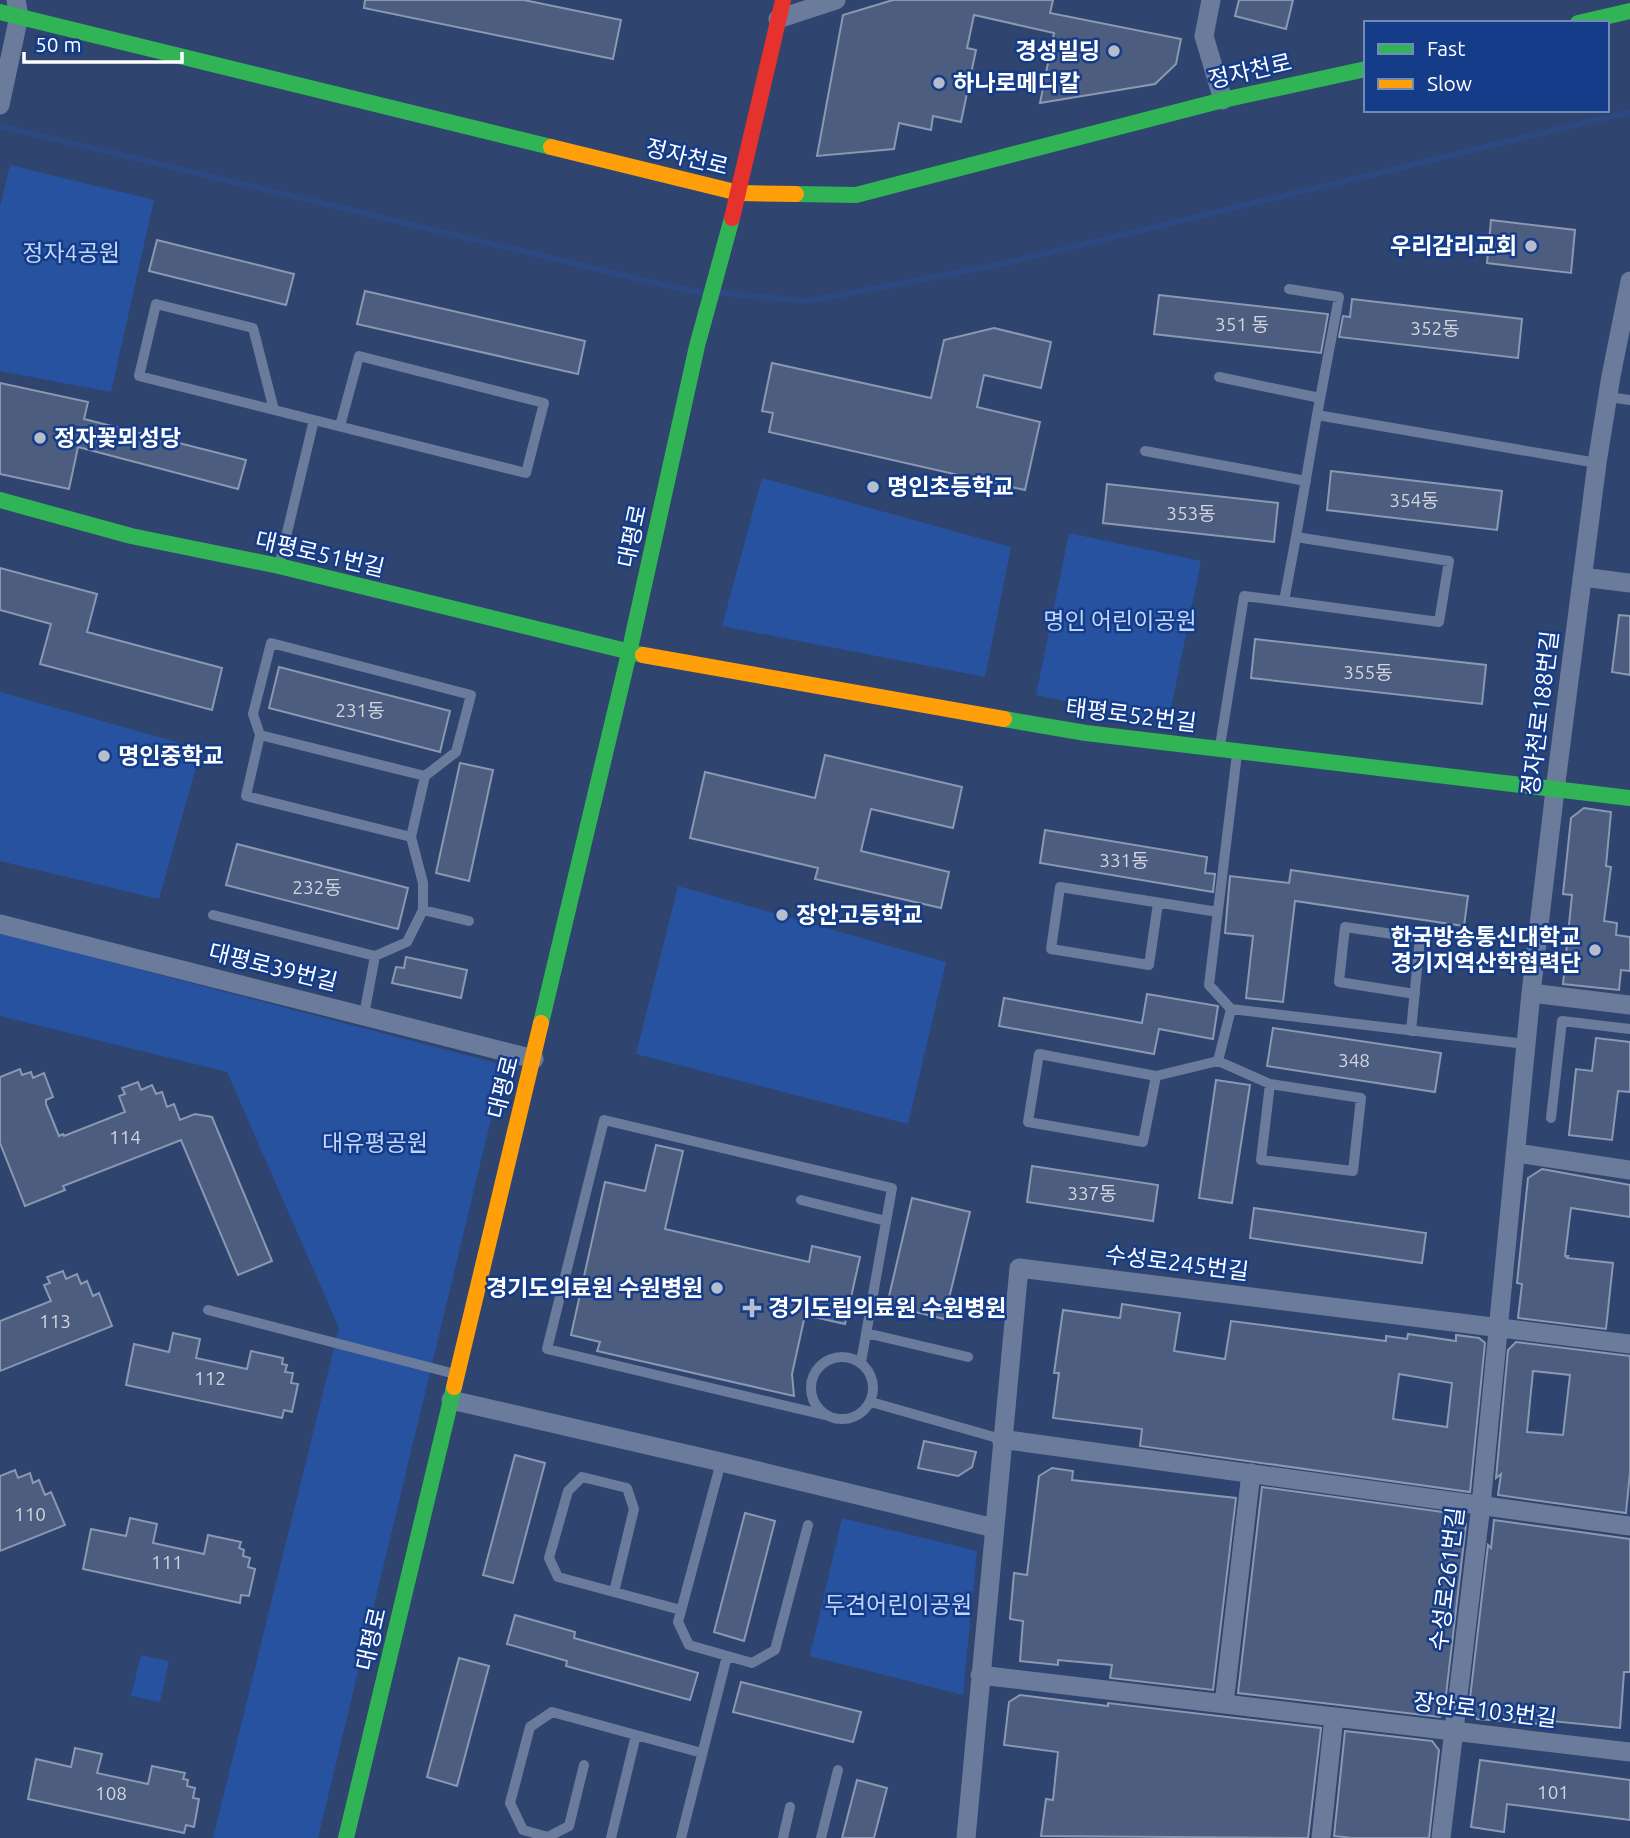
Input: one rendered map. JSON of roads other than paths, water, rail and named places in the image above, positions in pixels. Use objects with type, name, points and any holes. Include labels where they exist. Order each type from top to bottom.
[{"type":"street","points":[[739,193],[781,9],[836,0]]},
{"type":"street","points":[[1211,0],[1204,36],[1223,100]]},
{"type":"street","points":[[0,105],[10,61],[12,10]]},
{"type":"street","name":"정자천로","points":[[12,10],[739,193],[856,195],[1223,100],[1364,69]]},
{"type":"street","points":[[1587,21],[1630,12]]},
{"type":"street","name":"대평로","points":[[346,1838],[534,1059],[629,653],[697,346],[739,193]]},
{"type":"street","name":"정자천로188번길","points":[[1499,1326],[1531,993],[1555,790],[1597,463],[1630,281]]},
{"type":"street","name":"대평로51번길","points":[[0,500],[131,536],[279,566],[629,653]]},
{"type":"street","points":[[1582,577],[1630,583]]},
{"type":"street","name":"태평로52번길","points":[[629,653],[1086,733],[1630,798]]},
{"type":"street","name":"대평로39번길","points":[[0,924],[534,1059]]},
{"type":"street","points":[[1531,993],[1630,1005]]},
{"type":"street","points":[[1516,1153],[1630,1170]]},
{"type":"street","name":"수성로245번길","points":[[966,1838],[1019,1268],[1499,1326]]},
{"type":"street","points":[[1499,1326],[1630,1344]]},
{"type":"street","name":"수성로261번길","points":[[1441,1838],[1499,1326]]},
{"type":"street","points":[[451,1400],[994,1528]]},
{"type":"street","points":[[1002,1439],[1630,1525]]},
{"type":"street","points":[[1224,1703],[1251,1473]]},
{"type":"street","name":"장안로103번길","points":[[980,1675],[1630,1752]]},
{"type":"street","points":[[1321,1838],[1334,1717]]},
{"type":"lane","points":[[1284,601],[1339,297],[1289,289]]},
{"type":"lane","points":[[274,410],[253,328],[156,304],[139,376],[274,410],[314,420],[340,426],[526,473],[544,403],[359,356],[340,426]]},
{"type":"lane","points":[[1219,377],[1320,398]]},
{"type":"lane","points":[[1608,397],[1630,400]]},
{"type":"lane","points":[[1317,415],[1597,463]]},
{"type":"lane","points":[[279,566],[314,420]]},
{"type":"lane","points":[[1145,451],[1306,481]]},
{"type":"lane","points":[[1219,749],[1244,596],[1439,622],[1449,561],[1296,537]]},
{"type":"lane","points":[[213,915],[375,956],[407,942],[423,910],[423,883],[411,837],[425,776],[456,751],[471,695],[271,643],[253,714],[260,735],[246,796],[411,837]]},
{"type":"lane","points":[[260,735],[425,776]]},
{"type":"lane","points":[[1237,751],[1209,985],[1231,1009],[1526,1044]]},
{"type":"lane","points":[[1158,903],[1149,965],[1051,949],[1060,887],[1218,912]]},
{"type":"lane","points":[[423,910],[469,921]]},
{"type":"lane","points":[[1411,1031],[1415,995],[1420,938],[1345,927],[1339,982],[1415,995]]},
{"type":"lane","points":[[364,1015],[375,956]]},
{"type":"lane","points":[[1218,1061],[1231,1009]]},
{"type":"lane","points":[[1551,1118],[1562,1021],[1630,1029]]},
{"type":"lane","points":[[1156,1076],[1143,1142],[1028,1122],[1039,1055],[1156,1076],[1218,1061],[1270,1084],[1361,1098],[1353,1171],[1261,1160],[1270,1084]]},
{"type":"lane","points":[[829,1416],[814,1403],[811,1394],[814,1374],[820,1365],[829,1359],[851,1357],[868,1370],[874,1391],[865,1410],[848,1419],[829,1416],[547,1349],[604,1120],[892,1188],[860,1362]]},
{"type":"lane","points":[[801,1200],[886,1221]]},
{"type":"lane","points":[[208,1310],[457,1375]]},
{"type":"lane","points":[[866,1333],[968,1357]]},
{"type":"lane","points":[[871,1402],[1002,1439]]},
{"type":"lane","points":[[721,1462],[678,1622],[689,1645],[752,1663],[775,1650],[808,1525]]},
{"type":"lane","points":[[614,1592],[634,1509],[627,1489],[582,1477],[568,1491],[549,1558],[558,1577],[681,1610]]},
{"type":"lane","points":[[681,1838],[727,1656]]},
{"type":"lane","points":[[584,1765],[569,1826],[548,1837],[523,1830],[510,1803],[530,1727],[552,1712],[702,1753]]},
{"type":"lane","points":[[611,1838],[636,1735]]},
{"type":"lane","points":[[821,1838],[838,1770]]},
{"type":"lane","points":[[783,1838],[790,1807]]},
{"type":"waterway","points":[[720,293],[809,301],[1002,264],[1630,112]]},
{"type":"waterway","points":[[0,126],[681,289],[705,292]]},
{"type":"place","name":"경성빌딩","points":[[1114,51]]},
{"type":"place","name":"하나로메디칼","points":[[939,83]]},
{"type":"place","name":"우리감리교회","points":[[1531,246]]},
{"type":"place","name":"정자꽃뫼성당","points":[[40,438]]},
{"type":"place","name":"명인초등학교","points":[[873,487]]},
{"type":"place","name":"명인중학교","points":[[104,756]]},
{"type":"place","name":"장안고등학교","points":[[782,915]]},
{"type":"place","name":"한국방송통신대학교 경기지역산학협력단","points":[[1595,950]]},
{"type":"place","name":"경기도의료원 수원병원","points":[[717,1288]]},
{"type":"place","name":"경기도립의료원 수원병원","points":[[752,1308]]},
{"type":"park label","name":"정자4공원","points":[[71,253]]},
{"type":"park label","name":"명인 어린이공원","points":[[1120,621]]},
{"type":"park label","name":"대유평공원","points":[[375,1143]]},
{"type":"park label","name":"두견어린이공원","points":[[898,1605]]}]
